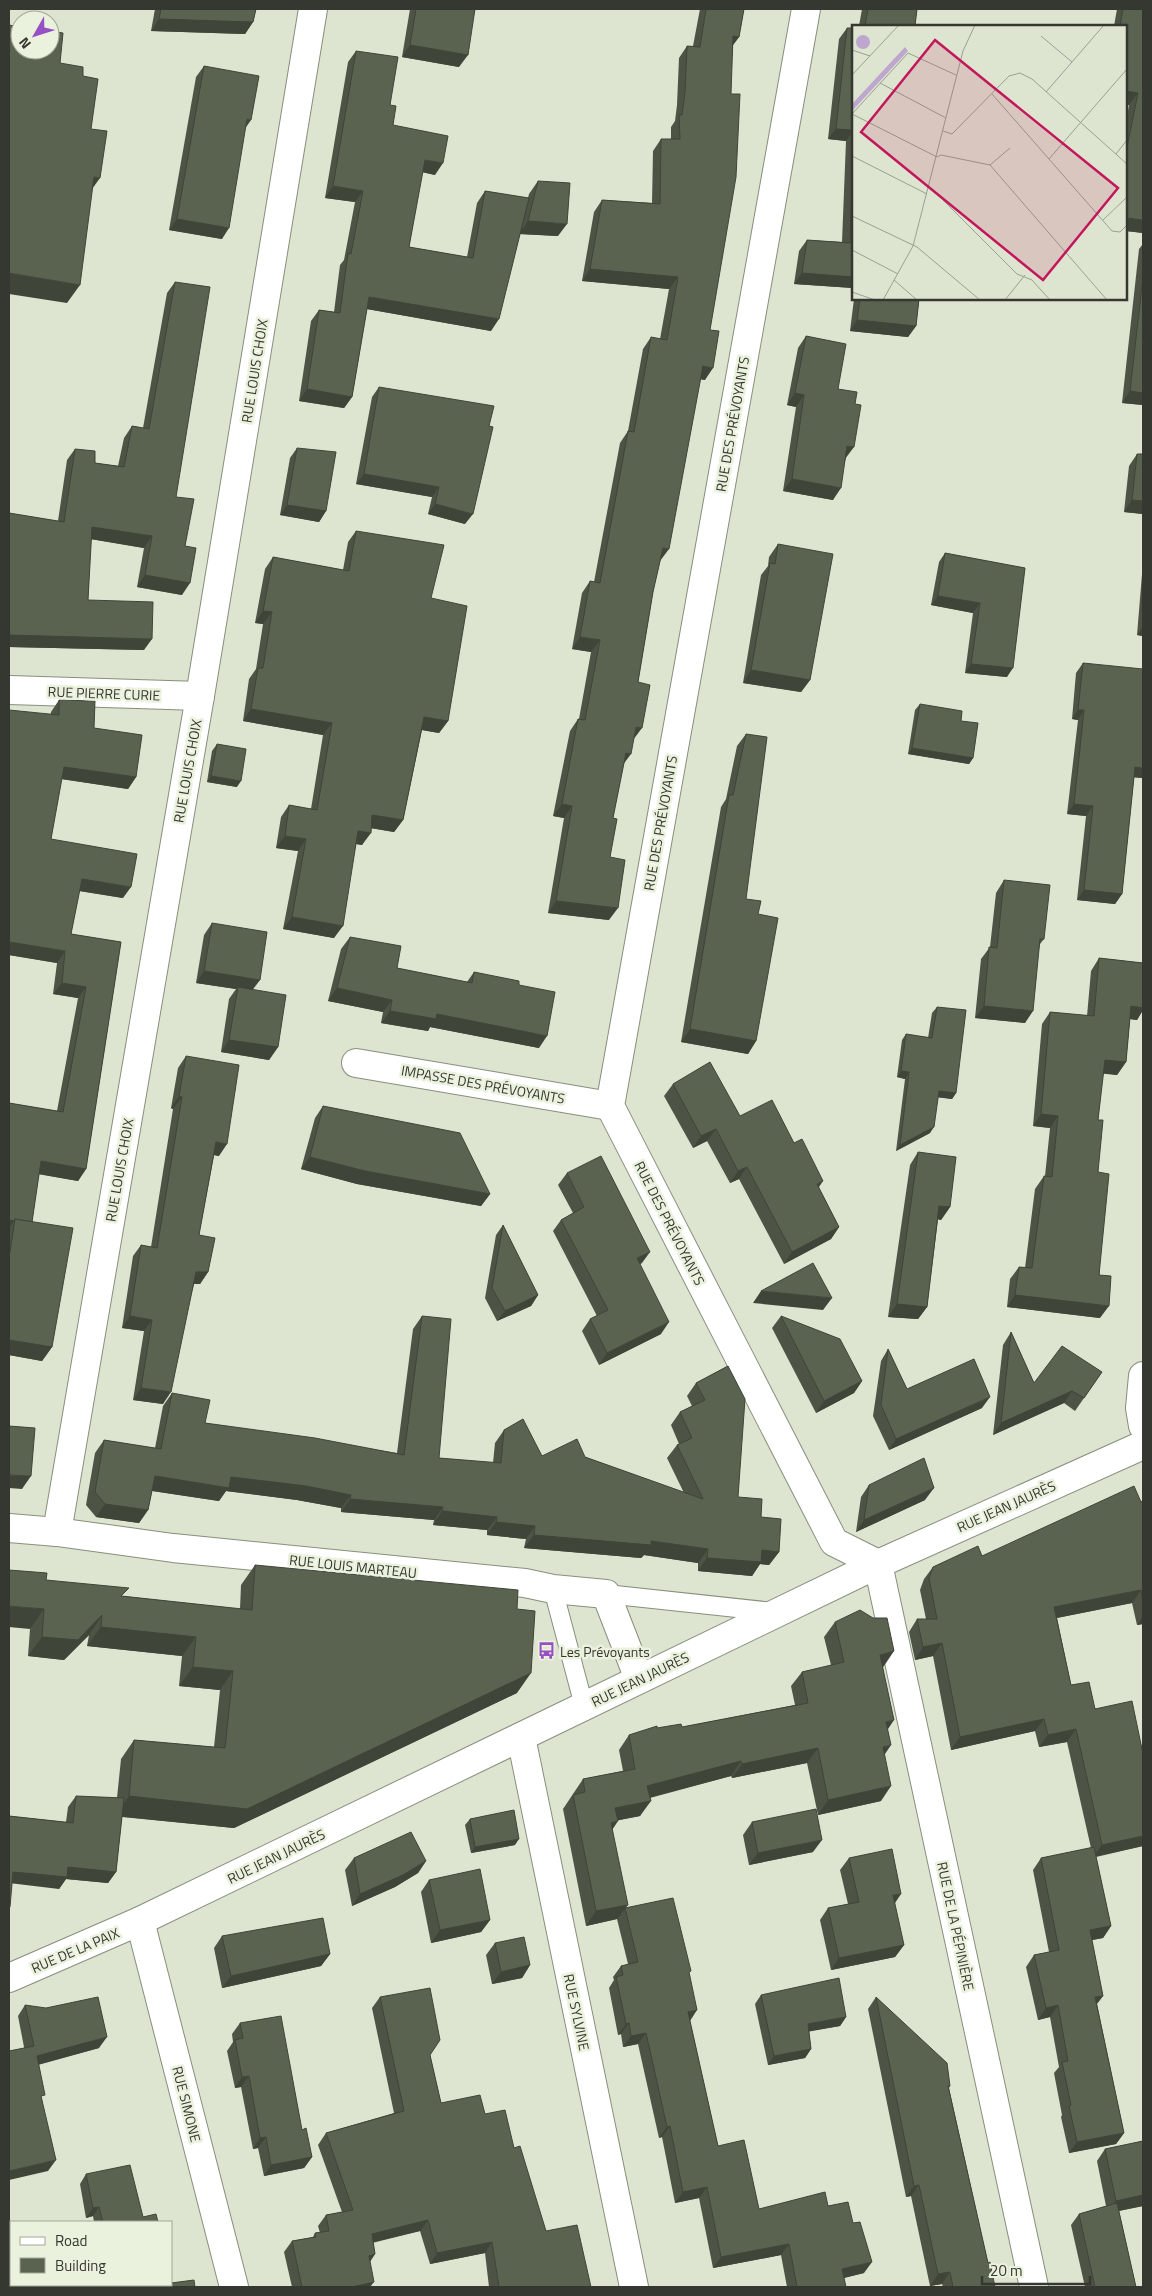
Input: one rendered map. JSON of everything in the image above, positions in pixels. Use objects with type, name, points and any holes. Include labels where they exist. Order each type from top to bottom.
[{"type":"street","name":"RUE LOUIS CHOIX","points":[[57,1532],[200,696],[313,9]]},
{"type":"street","name":"RUE DES PRÉVOYANTS","points":[[806,9],[610,1106],[834,1542],[878,1564]]},
{"type":"street","name":"RUE PIERRE CURIE","points":[[9,690],[200,696]]},
{"type":"street","name":"IMPASSE DES PRÉVOYANTS","points":[[356,1063],[610,1106]]},
{"type":"street","points":[[1143,1376],[1140,1408],[1143,1426]]},
{"type":"street","name":"RUE JEAN JAURÈS","points":[[140,1921],[775,1612],[1143,1445]]},
{"type":"street","name":"RUE LOUIS MARTEAU","points":[[9,1528],[57,1532],[173,1548],[525,1583],[553,1589],[606,1594]]},
{"type":"street","name":"RUE DE LA PÉPINIÈRE","points":[[878,1564],[1034,2287]]},
{"type":"street","points":[[606,1594],[639,1679]]},
{"type":"street","name":"RUE SYLVINE","points":[[521,1737],[634,2287]]},
{"type":"street","name":"RUE DE LA PAIX","points":[[9,1978],[140,1921]]},
{"type":"street","name":"RUE SIMONE","points":[[140,1921],[234,2287]]},
{"type":"lane","points":[[553,1589],[584,1706]]},
{"type":"lane","points":[[606,1594],[775,1612]]},
{"type":"building","points":[[161,9],[256,9],[253,22],[159,19]]},
{"type":"building","points":[[416,9],[475,9],[468,55],[410,45]]},
{"type":"building","points":[[706,9],[744,9],[739,37],[733,36],[731,94],[740,94],[736,177],[710,330],[719,331],[713,368],[703,366],[669,549],[663,548],[653,592],[638,682],[650,685],[642,728],[636,727],[631,754],[626,753],[613,818],[617,819],[610,857],[625,860],[618,908],[556,901],[572,806],[562,804],[578,719],[585,720],[600,640],[580,637],[590,581],[600,583],[628,431],[634,432],[651,337],[667,340],[678,277],[590,269],[602,200],[660,204],[661,139],[680,139],[679,115],[682,115],[685,92],[687,46],[700,47]]},
{"type":"building","points":[[868,9],[917,9],[915,25],[865,25]]},
{"type":"building","points":[[1123,9],[1143,9],[1143,220],[1127,218],[1127,147],[1138,93],[1127,91],[1127,25],[1120,25]]},
{"type":"building","points":[[9,25],[10,60],[60,60],[60,33],[63,33],[60,63],[83,67],[83,76],[98,79],[91,129],[107,131],[100,178],[94,177],[80,285],[9,273]]},
{"type":"building","points":[[847,28],[852,28],[852,130],[836,129]]},
{"type":"building","points":[[356,51],[398,57],[390,105],[396,106],[393,125],[448,136],[443,163],[425,160],[409,247],[473,258],[485,191],[529,198],[499,319],[369,297],[352,397],[307,389],[319,310],[340,313],[348,253],[351,254],[363,191],[333,186]]},
{"type":"building","points":[[204,66],[259,76],[251,120],[247,119],[229,228],[177,219]]},
{"type":"building","points":[[852,178],[852,277],[802,273],[807,240],[850,243]]},
{"type":"building","points":[[538,181],[570,183],[567,224],[528,221]]},
{"type":"building","points":[[1143,277],[1143,393],[1130,391]]},
{"type":"building","points":[[175,282],[210,287],[176,497],[194,499],[185,546],[196,548],[190,583],[145,575],[152,536],[92,527],[88,600],[153,602],[152,639],[9,635],[9,513],[64,522],[75,449],[95,451],[95,463],[124,467],[132,426],[149,429]]},
{"type":"building","points":[[860,300],[919,300],[916,326],[857,320]]},
{"type":"building","points":[[806,336],[846,344],[838,389],[857,392],[855,404],[861,405],[854,447],[847,446],[841,488],[792,479],[804,395],[795,393]]},
{"type":"building","points":[[379,387],[494,406],[489,426],[493,427],[473,514],[435,504],[439,487],[364,474]]},
{"type":"building","points":[[297,448],[336,452],[326,511],[287,505]]},
{"type":"building","points":[[1137,454],[1143,454],[1143,501],[1132,500]]},
{"type":"building","points":[[356,531],[444,545],[431,598],[467,606],[448,721],[424,717],[403,820],[372,815],[371,833],[358,831],[343,926],[292,917],[306,839],[285,836],[289,805],[317,810],[332,723],[251,709],[258,668],[263,668],[272,612],[263,611],[273,557],[349,571]]},
{"type":"building","points":[[778,544],[833,554],[810,680],[751,670],[770,563],[775,564]]},
{"type":"building","points":[[945,553],[1025,568],[1013,668],[971,664],[980,603],[938,596]]},
{"type":"building","points":[[1083,663],[1143,669],[1143,768],[1135,767],[1122,894],[1084,890],[1093,806],[1074,804],[1084,710],[1078,710]]},
{"type":"building","points":[[59,700],[95,701],[94,728],[142,735],[136,777],[64,767],[51,839],[137,854],[131,887],[82,879],[71,934],[121,942],[86,1169],[41,1161],[32,1222],[15,1219],[14,1221],[9,1220],[9,1103],[63,1112],[86,987],[62,983],[65,951],[9,942],[9,710],[59,715]]},
{"type":"building","points":[[920,704],[962,711],[961,721],[978,723],[973,758],[912,748]]},
{"type":"building","points":[[746,734],[767,737],[746,899],[761,901],[758,914],[778,918],[756,1041],[690,1029],[729,795],[733,795]]},
{"type":"building","points":[[217,744],[246,749],[241,781],[211,776]]},
{"type":"building","points":[[1004,880],[1050,885],[1044,939],[1040,939],[1033,1011],[984,1006],[989,947],[997,948]]},
{"type":"building","points":[[212,923],[267,932],[260,980],[204,971]]},
{"type":"building","points":[[350,937],[401,946],[397,968],[472,983],[474,972],[519,981],[519,985],[555,992],[547,1036],[437,1014],[436,1019],[390,1011],[392,1000],[337,988]]},
{"type":"building","points":[[1099,958],[1143,963],[1143,1008],[1131,1006],[1126,1062],[1105,1060],[1098,1120],[1103,1120],[1098,1172],[1109,1174],[1099,1275],[1111,1276],[1109,1306],[1015,1295],[1019,1267],[1032,1268],[1044,1176],[1052,1177],[1058,1116],[1041,1114],[1050,1012],[1094,1016]]},
{"type":"building","points":[[238,987],[286,995],[278,1047],[229,1040]]},
{"type":"building","points":[[937,1007],[966,1010],[956,1093],[939,1091],[934,1127],[900,1145],[909,1072],[901,1071],[906,1034],[932,1038]]},
{"type":"building","points":[[186,1056],[239,1065],[227,1144],[216,1142],[199,1235],[215,1238],[208,1272],[196,1272],[171,1392],[141,1388],[152,1320],[130,1316],[141,1245],[157,1248],[182,1097],[179,1096]]},
{"type":"building","points":[[710,1062],[740,1116],[772,1100],[794,1143],[802,1139],[823,1181],[817,1184],[839,1227],[792,1252],[747,1167],[738,1171],[716,1129],[701,1136],[673,1084]]},
{"type":"building","points":[[323,1106],[460,1133],[490,1194],[365,1171],[310,1157]]},
{"type":"building","points":[[918,1152],[956,1157],[950,1207],[939,1206],[927,1307],[897,1304]]},
{"type":"building","points":[[601,1156],[650,1252],[637,1258],[669,1322],[607,1353],[590,1319],[608,1310],[561,1220],[584,1207],[567,1173]]},
{"type":"building","points":[[15,1219],[73,1228],[52,1347],[9,1340],[9,1258]]},
{"type":"building","points":[[503,1225],[538,1295],[505,1311],[492,1288]]},
{"type":"building","points":[[813,1263],[832,1298],[761,1291]]},
{"type":"building","points":[[422,1316],[451,1319],[439,1458],[501,1463],[504,1430],[523,1419],[542,1456],[577,1439],[585,1457],[703,1499],[677,1445],[692,1438],[680,1412],[705,1400],[696,1383],[728,1366],[745,1399],[738,1497],[762,1499],[761,1517],[781,1519],[779,1552],[762,1550],[761,1562],[707,1558],[708,1549],[651,1541],[651,1545],[534,1535],[535,1526],[496,1522],[497,1517],[442,1511],[443,1507],[350,1499],[351,1495],[306,1486],[231,1477],[229,1488],[155,1476],[148,1510],[105,1504],[95,1492],[104,1440],[161,1449],[172,1393],[210,1400],[205,1423],[315,1438],[404,1455]]},
{"type":"building","points":[[781,1316],[840,1339],[862,1381],[824,1401]]},
{"type":"building","points":[[1011,1332],[1034,1383],[1062,1346],[1102,1372],[1084,1398],[1072,1391],[1001,1423]]},
{"type":"building","points":[[888,1349],[907,1389],[974,1359],[990,1397],[896,1439],[881,1405]]},
{"type":"building","points":[[9,1426],[35,1428],[31,1476],[9,1475]]},
{"type":"building","points":[[924,1458],[934,1488],[864,1520],[869,1485]]},
{"type":"building","points":[[1134,1486],[1141,1502],[1143,1501],[1143,1601],[1141,1590],[1054,1607],[1071,1685],[1089,1682],[1095,1709],[1132,1701],[1143,1754],[1143,1836],[1102,1845],[1076,1729],[1048,1735],[1044,1719],[960,1737],[942,1643],[923,1647],[917,1619],[937,1619],[929,1578],[933,1567],[978,1546],[982,1556]]},
{"type":"building","points":[[255,1565],[518,1590],[517,1609],[535,1611],[531,1673],[247,1809],[129,1796],[134,1740],[225,1748],[233,1671],[193,1667],[196,1637],[101,1627],[102,1615],[78,1640],[42,1637],[44,1609],[9,1606],[9,1570],[47,1573],[46,1580],[129,1588],[121,1596],[252,1610]]},
{"type":"building","points":[[860,1610],[873,1618],[887,1618],[894,1651],[880,1655],[894,1720],[886,1722],[891,1745],[883,1747],[891,1786],[828,1800],[818,1748],[742,1764],[741,1761],[647,1786],[651,1801],[615,1808],[618,1821],[611,1823],[628,1905],[596,1911],[573,1795],[585,1792],[583,1779],[635,1769],[629,1735],[657,1726],[657,1728],[681,1724],[682,1727],[808,1703],[802,1672],[844,1662],[835,1622]]},
{"type":"building","points":[[76,1796],[124,1798],[116,1872],[68,1867],[67,1877],[13,1872],[9,1907],[9,1816],[73,1823]]},
{"type":"building","points":[[816,1809],[822,1840],[758,1853],[752,1822]]},
{"type":"building","points":[[514,1810],[519,1839],[475,1847],[470,1819]]},
{"type":"building","points":[[411,1832],[426,1861],[403,1875],[360,1894],[354,1858]]},
{"type":"building","points":[[1094,1847],[1111,1926],[1090,1930],[1103,1996],[1095,1997],[1124,2133],[1077,2142],[1062,2062],[1068,2061],[1058,2005],[1046,2008],[1034,1955],[1059,1950],[1041,1858]]},
{"type":"building","points":[[892,1849],[901,1894],[893,1895],[904,1945],[839,1958],[828,1908],[859,1902],[849,1858]]},
{"type":"building","points":[[480,1869],[490,1920],[440,1930],[429,1880]]},
{"type":"building","points":[[673,1898],[691,1971],[689,1972],[697,2010],[688,2012],[718,2146],[744,2140],[759,2209],[825,2192],[828,2206],[848,2202],[853,2223],[860,2222],[872,2262],[842,2269],[846,2287],[797,2287],[789,2244],[721,2257],[707,2187],[683,2192],[670,2126],[667,2127],[646,2033],[631,2036],[629,2023],[626,2024],[616,1977],[623,1975],[621,1966],[638,1962],[625,1908]]},
{"type":"building","points":[[323,1918],[330,1954],[231,1976],[222,1936]]},
{"type":"building","points":[[524,1937],[530,1965],[501,1972],[495,1943]]},
{"type":"building","points":[[839,1978],[846,2017],[808,2024],[811,2049],[774,2056],[761,1995]]},
{"type":"building","points":[[430,1988],[440,2040],[430,2055],[441,2103],[480,2095],[485,2114],[505,2110],[514,2148],[520,2146],[546,2231],[577,2225],[591,2287],[499,2287],[492,2242],[437,2253],[428,2220],[372,2234],[375,2254],[369,2256],[374,2282],[352,2287],[302,2287],[292,2241],[316,2237],[315,2233],[329,2231],[326,2215],[353,2210],[326,2133],[404,2111],[380,1997]]},
{"type":"building","points":[[98,1997],[107,2037],[37,2056],[45,2095],[41,2096],[56,2160],[9,2171],[9,2051],[34,2046],[25,2005],[46,2008]]},
{"type":"building","points":[[876,1997],[947,2063],[950,2086],[948,2086],[995,2287],[953,2287],[950,2272],[938,2274],[919,2185],[914,2186]]},
{"type":"building","points":[[281,2016],[302,2130],[306,2128],[312,2157],[271,2165],[266,2137],[260,2138],[249,2076],[242,2077],[235,2040],[243,2038],[240,2023]]},
{"type":"building","points":[[1143,2141],[1143,2195],[1116,2201],[1105,2149]]},
{"type":"building","points":[[130,2165],[143,2217],[156,2214],[158,2221],[103,2221],[99,2207],[93,2208],[86,2174]]},
{"type":"building","points":[[1117,2203],[1136,2287],[1095,2287],[1079,2214]]},
{"type":"building","points":[[194,2280],[195,2287],[121,2287],[172,2286],[172,2283]]},
{"type":"place","name":"Les Prévoyants","points":[[546,1651]]}]
